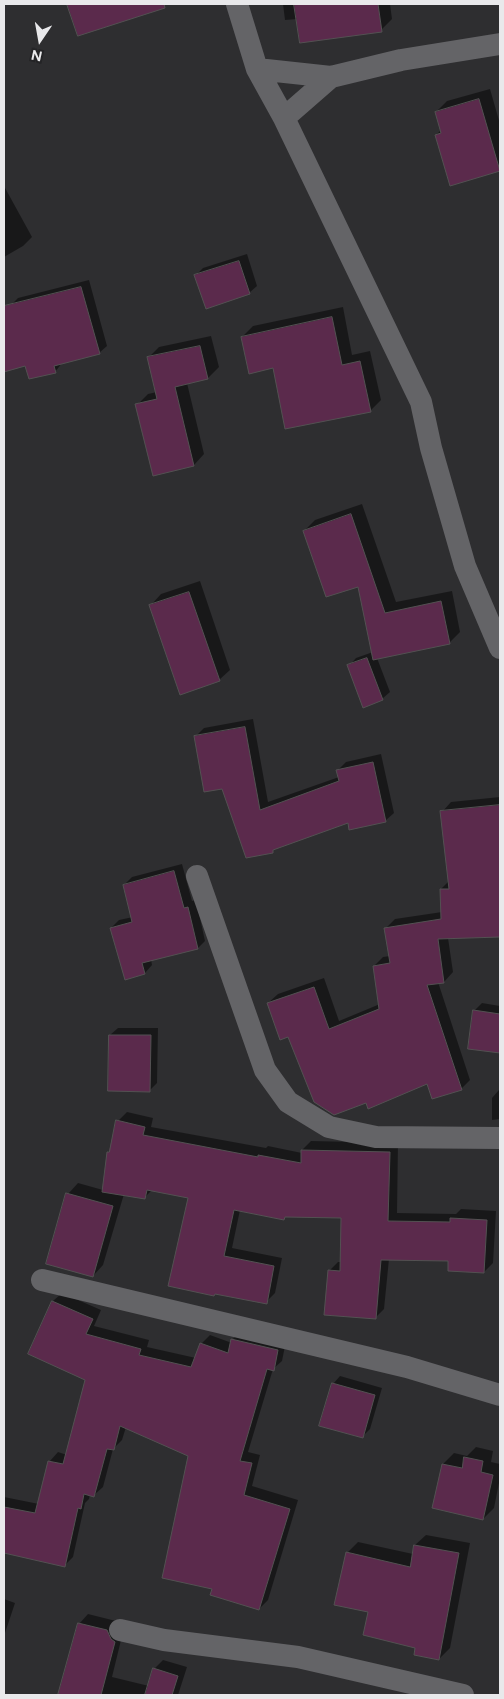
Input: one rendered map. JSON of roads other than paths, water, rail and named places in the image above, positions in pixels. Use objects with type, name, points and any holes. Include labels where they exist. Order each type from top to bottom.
[{"type":"street","points":[[237,4],[257,69],[284,118],[421,402],[430,448],[466,566],[500,648]]},
{"type":"street","points":[[257,69],[331,77],[400,60],[500,44]]},
{"type":"street","points":[[284,118],[331,77]]},
{"type":"street","points":[[197,876],[265,1070],[288,1102],[329,1127],[376,1137],[500,1138]]},
{"type":"street","points":[[42,1280],[408,1367],[500,1395]]},
{"type":"street","points":[[120,1630],[164,1640],[298,1657],[463,1695]]}]
